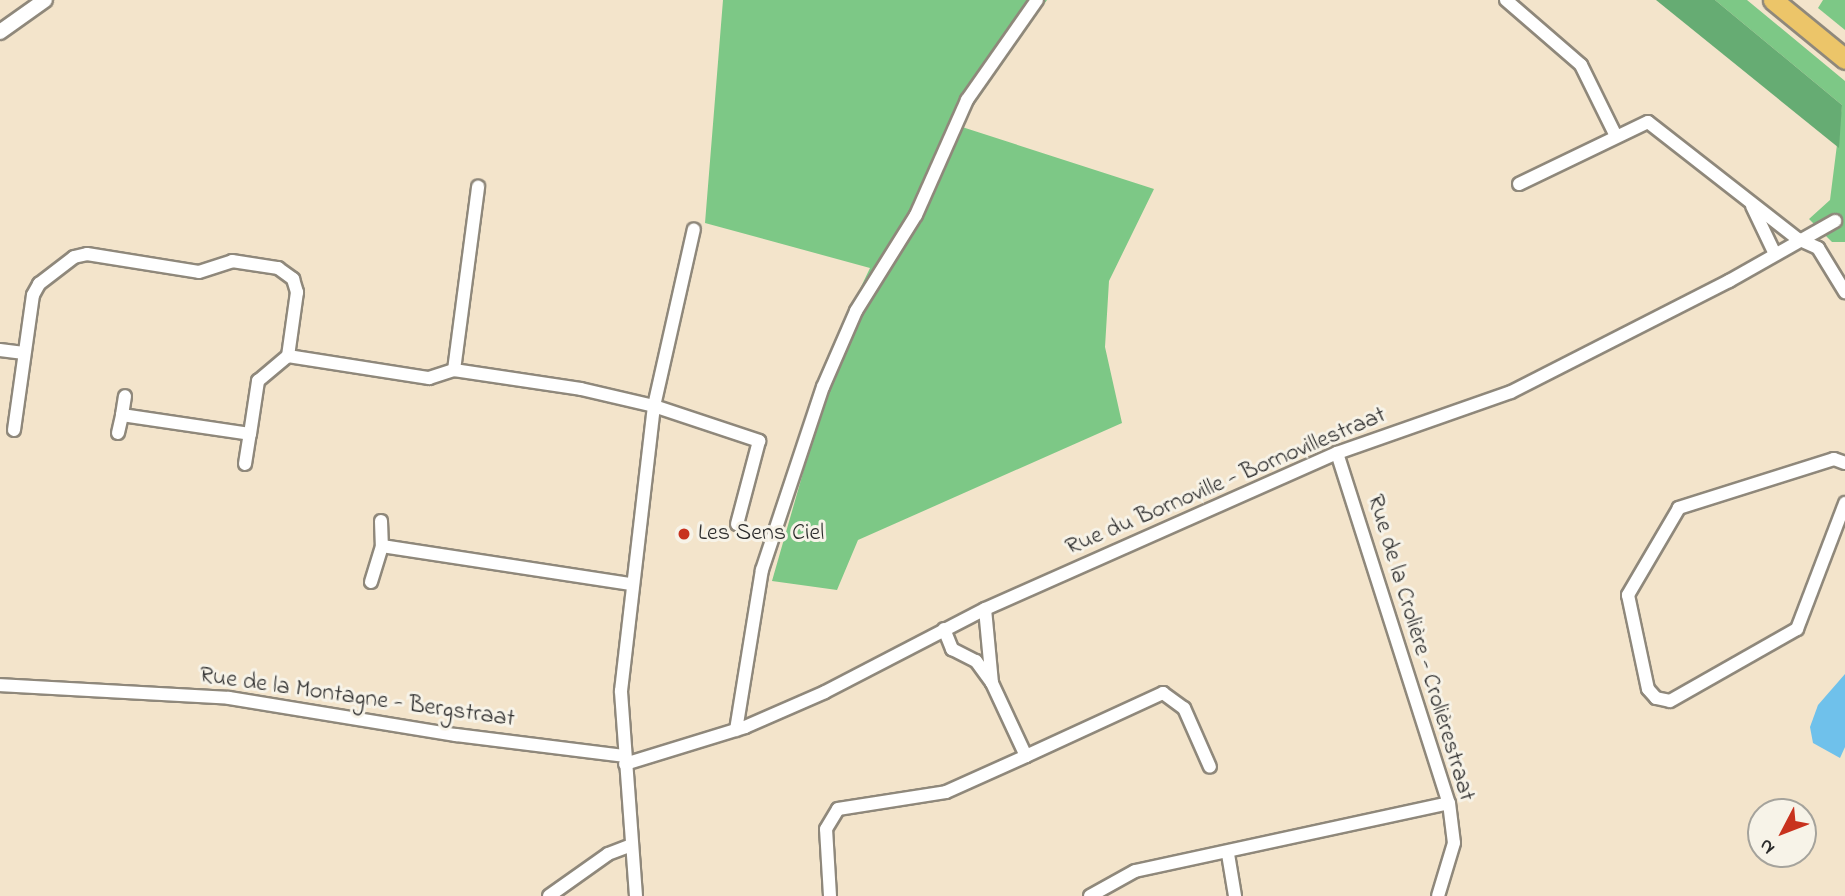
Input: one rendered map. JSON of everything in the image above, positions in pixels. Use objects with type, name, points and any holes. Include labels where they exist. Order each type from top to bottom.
[{"type":"highway","points":[[1780,4],[1845,59]]},
{"type":"street","points":[[0,32],[45,0]]},
{"type":"street","points":[[736,730],[760,579],[824,387],[856,311],[916,215],[967,100],[1037,0]]},
{"type":"street","points":[[1507,0],[1581,65],[1616,136]]},
{"type":"street","points":[[1519,184],[1648,122],[1798,239],[1818,248],[1845,292]]},
{"type":"street","points":[[454,370],[478,187]]},
{"type":"street","points":[[1750,202],[1775,254]]},
{"type":"street","name":"Rue du Bornoville - Bornovillestraat","points":[[625,760],[736,730],[817,696],[985,609],[1337,453],[1511,392],[1835,221]]},
{"type":"street","points":[[636,896],[621,691],[631,584],[654,406],[694,229]]},
{"type":"street","points":[[14,430],[36,287],[82,254],[199,272],[228,261],[282,270],[293,279],[297,292],[288,356],[258,382],[246,464]]},
{"type":"street","points":[[0,350],[24,353]]},
{"type":"street","points":[[288,356],[429,378],[454,370],[559,385],[654,406],[759,440],[737,524]]},
{"type":"street","points":[[118,433],[125,396]]},
{"type":"street","points":[[122,415],[250,434]]},
{"type":"street","name":"Rue de la Crolière - Crolièrestraat","points":[[1337,453],[1449,803],[1454,843],[1438,896]]},
{"type":"street","points":[[1845,463],[1834,459],[1679,508],[1628,595],[1648,689],[1656,698],[1670,701],[1797,629],[1845,503]]},
{"type":"street","points":[[370,582],[382,545],[381,521]]},
{"type":"street","points":[[382,545],[631,584]]},
{"type":"street","points":[[985,609],[992,683]]},
{"type":"street","points":[[944,629],[952,649],[976,661],[992,683],[1026,756]]},
{"type":"street","name":"Rue de la Montagne - Bergstraat","points":[[0,685],[229,698],[625,760]]},
{"type":"street","points":[[830,896],[826,829],[838,809],[946,792],[1163,693],[1184,708],[1210,766]]},
{"type":"street","points":[[1090,896],[1135,871],[1227,854],[1449,803]]},
{"type":"street","points":[[549,896],[608,854],[631,845]]},
{"type":"street","points":[[1227,854],[1235,896]]},
{"type":"green space","points":[[723,0],[1047,0],[959,126],[1154,189],[1109,281],[1105,347],[1122,423],[858,540],[837,590],[772,581],[849,312],[870,268],[705,223]]},
{"type":"green space","points":[[1656,0],[1715,0],[1842,105],[1839,148]]},
{"type":"green space","points":[[1715,0],[1747,0],[1845,81],[1845,242],[1832,242],[1809,219],[1830,200],[1842,105]]},
{"type":"green space","points":[[1823,0],[1845,0],[1845,30],[1818,8]]},
{"type":"water","points":[[1845,674],[1845,747],[1840,758],[1813,743],[1810,727],[1818,705]]},
{"type":"place","name":"Les Sens Ciel","points":[[684,534]]}]
